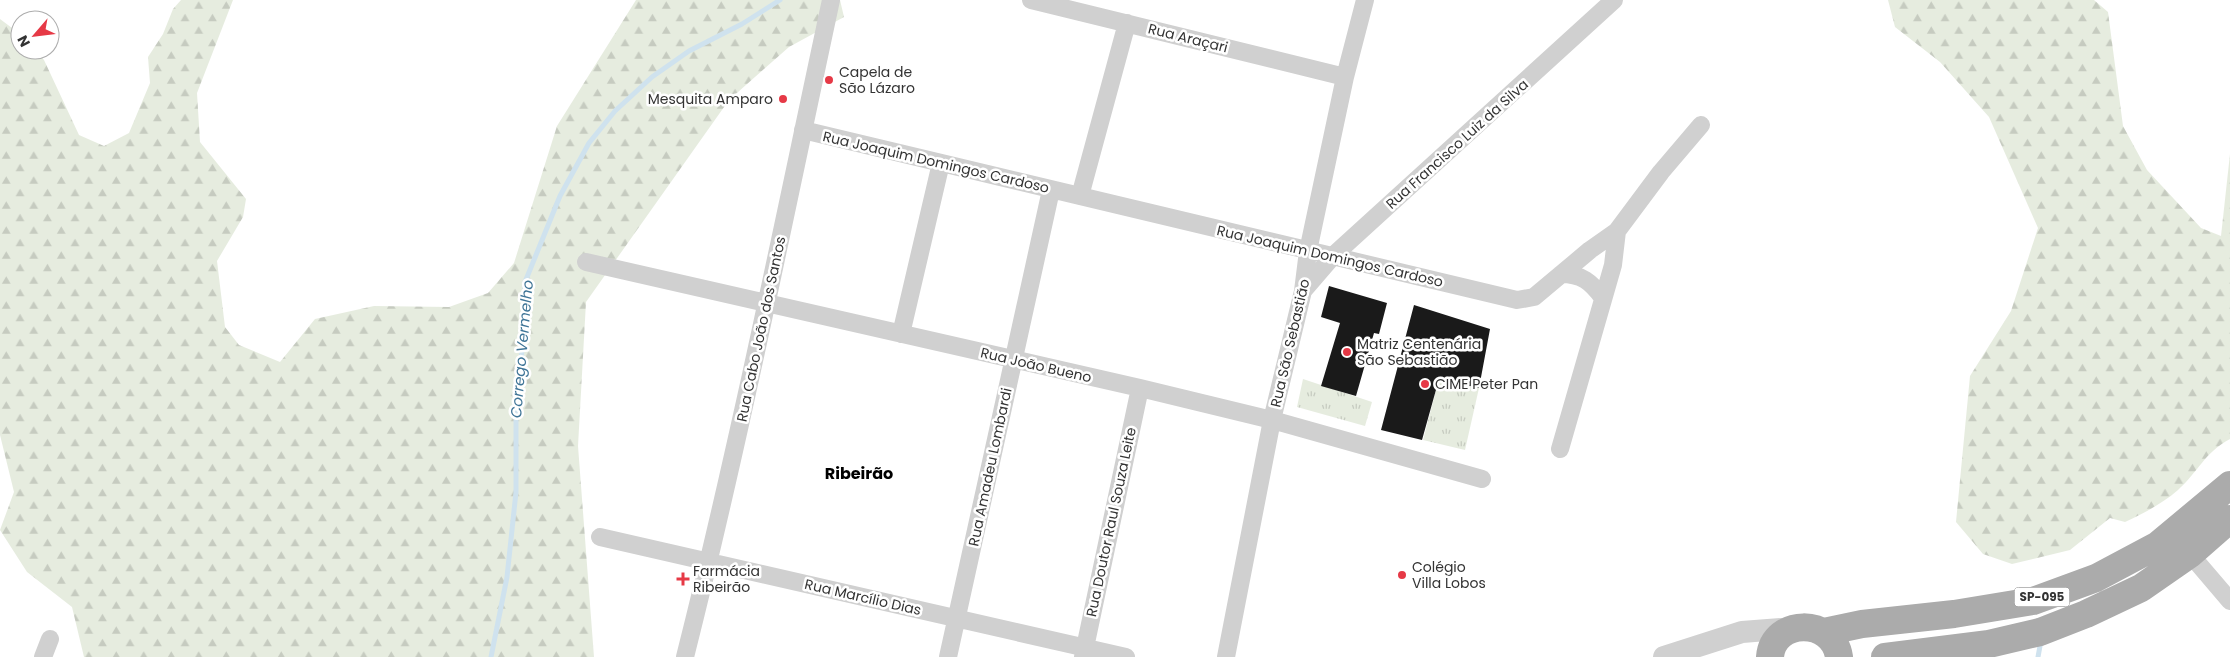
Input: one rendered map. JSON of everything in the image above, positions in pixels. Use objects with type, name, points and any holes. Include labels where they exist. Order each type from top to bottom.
[{"type":"main road","name":"SP-095","points":[[1794,628],[1811,627],[1824,632],[1862,624],[1954,614],[2033,601],[2096,578],[2158,545],[2230,485]]},
{"type":"main road","name":"SP-095","points":[[1885,657],[1989,644],[2040,632],[2086,614],[2141,588],[2190,554],[2230,519]]},
{"type":"main road","points":[[1770,657],[1778,638],[1794,628]]},
{"type":"main road","points":[[1824,632],[1834,642],[1839,657]]},
{"type":"street","name":"Rua Cabo João dos Santos","points":[[685,657],[709,562],[768,304],[831,0]]},
{"type":"street","name":"Rua Araçari","points":[[1031,0],[1344,77]]},
{"type":"street","name":"Rua São Sebastião","points":[[1226,657],[1272,420],[1303,291],[1308,251],[1344,77],[1365,0]]},
{"type":"street","name":"Rua Francisco Luiz da Silva","points":[[1303,291],[1334,255],[1614,0]]},
{"type":"street","points":[[1080,196],[1127,23]]},
{"type":"street","points":[[1560,449],[1613,265],[1618,231],[1661,172],[1701,124]]},
{"type":"street","name":"Rua Joaquim Domingos Cardoso","points":[[803,130],[1517,300],[1534,297],[1618,231]]},
{"type":"street","points":[[901,334],[941,163]]},
{"type":"street","name":"Rua Amadeu Lombardi","points":[[948,657],[1051,190]]},
{"type":"street","name":"Rua João Bueno","points":[[586,262],[1140,388],[1272,420],[1482,479]]},
{"type":"street","points":[[1561,274],[1573,274],[1582,277],[1593,285],[1604,298]]},
{"type":"street","name":"Rua Doutor Raul Souza Leite","points":[[1084,652],[1140,388]]},
{"type":"street","name":"Rua Marcílio Dias","points":[[600,537],[956,618],[1084,652],[1126,657]]},
{"type":"street","points":[[2190,554],[2230,601]]},
{"type":"street","points":[[1664,657],[1742,632],[1794,628]]},
{"type":"street","points":[[43,657],[50,639]]},
{"type":"green space","points":[[181,0],[233,0],[197,93],[200,142],[246,199],[243,217],[217,261],[225,327],[239,345],[280,362],[315,319],[374,306],[449,307],[488,293],[514,263],[557,126],[636,0],[840,0],[844,17],[789,47],[729,100],[586,302],[578,446],[594,657],[84,657],[72,607],[27,572],[0,530],[14,492],[0,435],[0,19],[10,26],[10,60],[44,60],[79,135],[104,146],[129,133],[150,83],[148,57],[163,34],[173,9]]},
{"type":"green space","points":[[1888,0],[2094,0],[2108,12],[2123,126],[2147,170],[2201,228],[2221,236],[2230,154],[2230,439],[2214,450],[2185,483],[2166,500],[2125,522],[2110,518],[2070,550],[2012,564],[1983,554],[1956,522],[1970,376],[2011,311],[2038,228],[1989,117],[1940,62],[1895,27]]},
{"type":"green space","points":[[1303,379],[1372,402],[1365,426],[1297,407]]},
{"type":"green space","points":[[1439,379],[1479,388],[1465,450],[1423,440]]},
{"type":"building","points":[[1329,286],[1387,303],[1379,334],[1374,333],[1356,396],[1321,386],[1340,323],[1321,317]]},
{"type":"building","points":[[1414,305],[1490,329],[1479,388],[1439,379],[1422,440],[1381,430]]},
{"type":"waterway","name":"Corrego Vermelho","points":[[491,657],[507,577],[516,492],[516,418],[523,338],[525,282],[560,196],[589,143],[615,111],[652,77],[689,51],[742,24],[780,0]]},
{"type":"waterway","points":[[2038,657],[2040,646]]},
{"type":"place","name":"Capela de São Lázaro","points":[[829,80]]},
{"type":"place","name":"Mesquita Amparo","points":[[783,99]]},
{"type":"place","name":"Matriz Centenária São Sebastião","points":[[1347,352]]},
{"type":"place","name":"CIME Peter Pan","points":[[1425,384]]},
{"type":"place","name":"Colégio Villa Lobos","points":[[1402,575]]},
{"type":"place","name":"Farmácia Ribeirão","points":[[683,579]]},
{"type":"district","name":"Ribeirão","points":[[859,473]]}]
